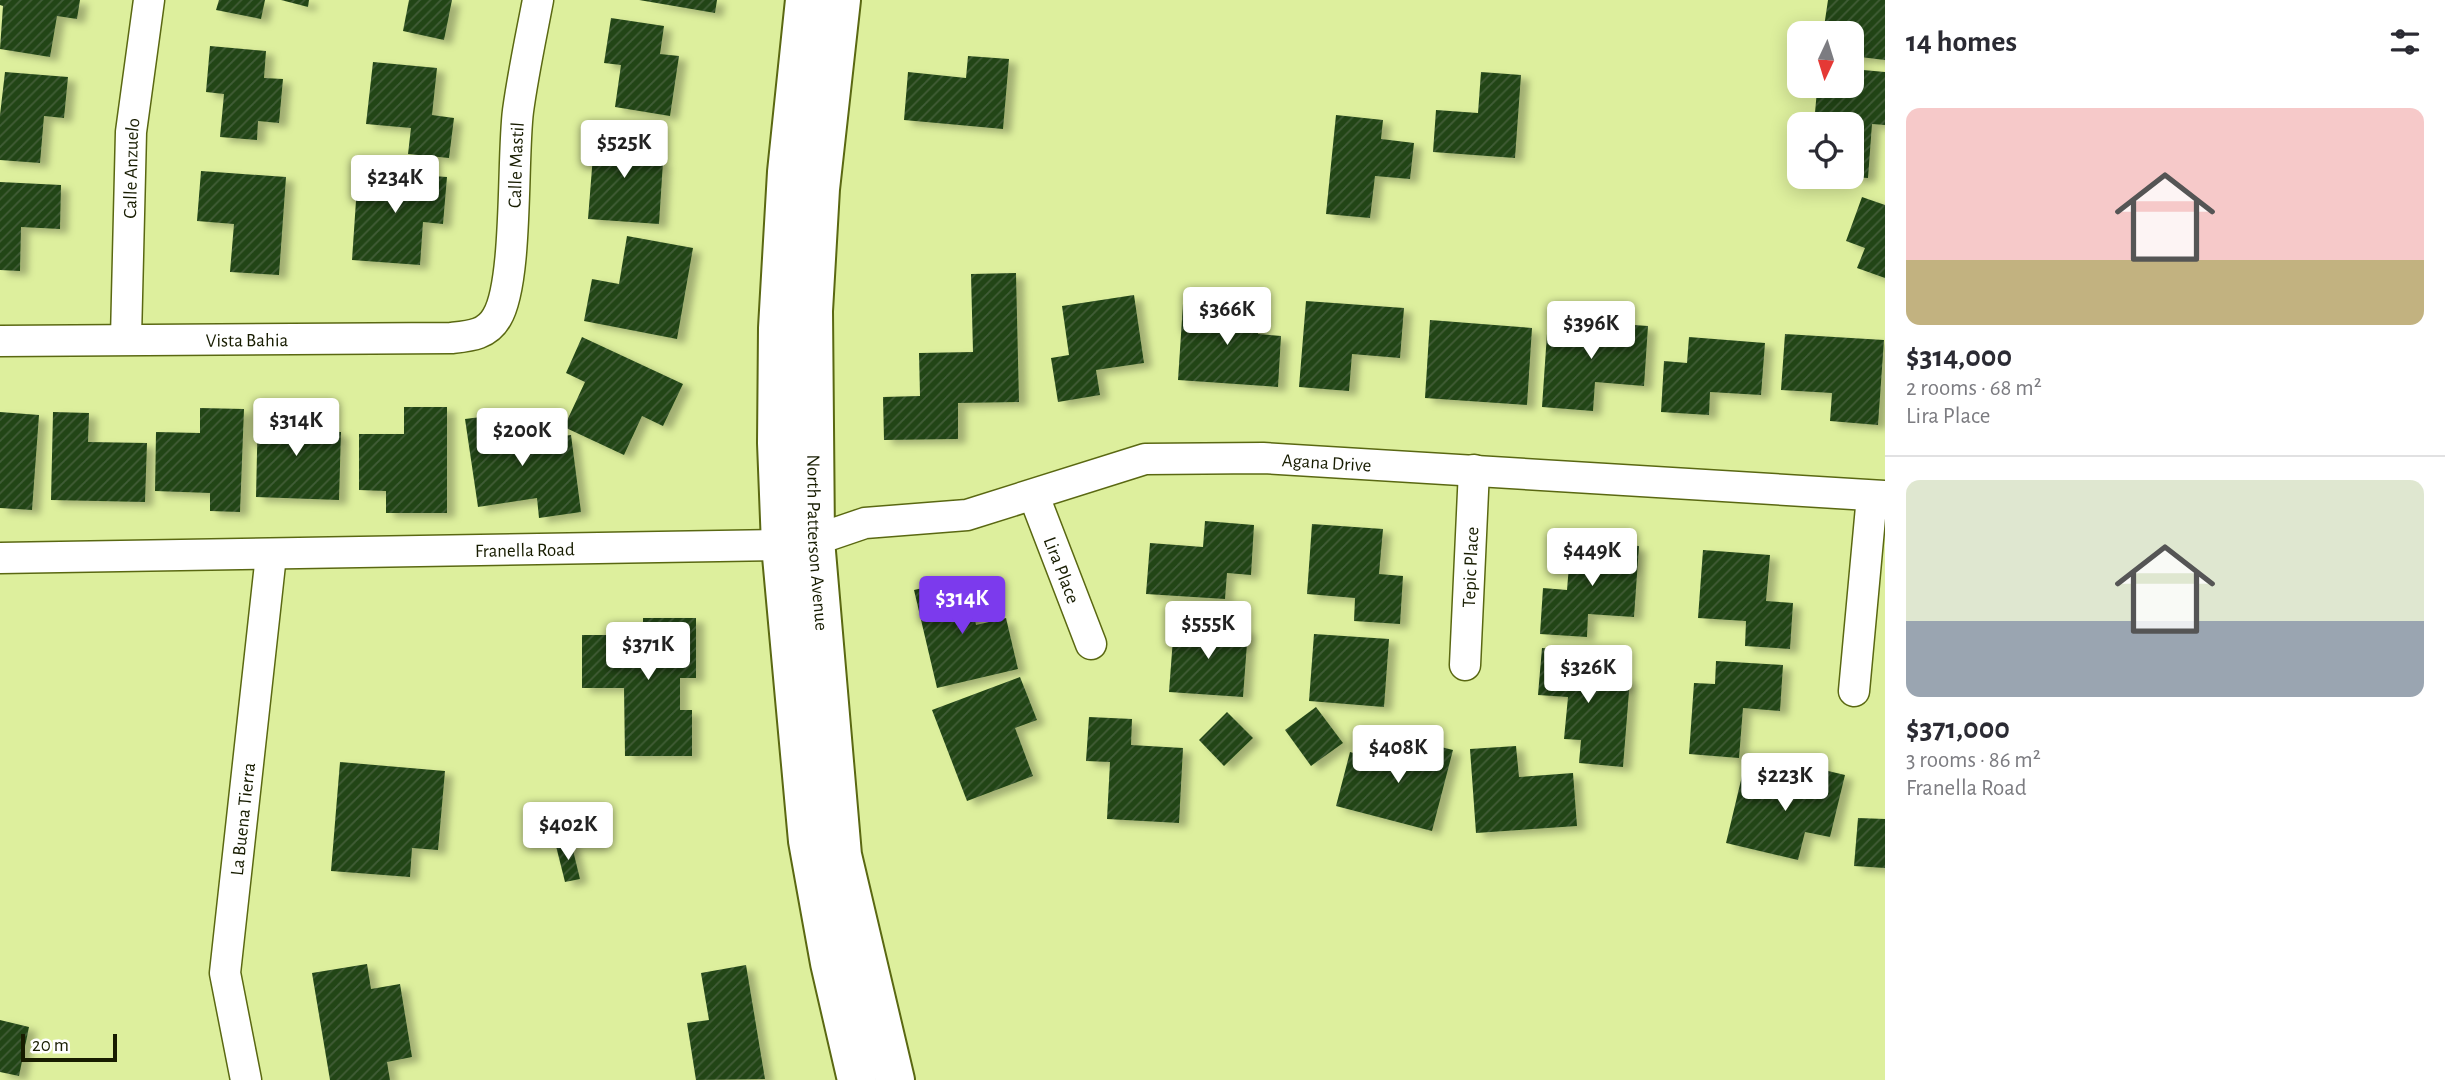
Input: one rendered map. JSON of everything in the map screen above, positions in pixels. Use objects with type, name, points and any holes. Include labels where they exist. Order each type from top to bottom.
[{"type":"main road","name":"North Patterson Avenue","points":[[805,0],[787,172],[779,315],[777,443],[798,542],[842,855],[895,1080]]},
{"type":"main road","name":"North Patterson Avenue","points":[[841,0],[820,189],[798,542],[808,841],[830,963],[857,1080]]},
{"type":"street","name":"Calle Anzuelo","points":[[126,338],[131,132],[149,0]]},
{"type":"street","name":"Calle Mastil","points":[[490,327],[499,314],[507,285],[518,112],[538,0]]},
{"type":"street","name":"Vista Bahia","points":[[0,341],[126,338],[451,338],[474,335],[490,327]]},
{"type":"street","name":"Agana Drive","points":[[798,542],[850,526],[967,515],[1034,496],[1145,458],[1263,458],[1879,496]]},
{"type":"street","name":"Tepic Place","points":[[1465,665],[1474,470]]},
{"type":"street","name":"Lira Place","points":[[1034,496],[1091,644]]},
{"type":"street","points":[[1854,691],[1879,496]]},
{"type":"street","name":"Franella Road","points":[[271,555],[798,542]]},
{"type":"street","points":[[0,558],[271,555]]},
{"type":"street","name":"La Buena Tierra","points":[[246,1080],[225,972],[271,555]]},
{"type":"building","points":[[0,0],[80,0],[77,19],[57,16],[50,57],[0,49],[3,6],[0,5]]},
{"type":"building","points":[[219,0],[265,0],[261,19],[216,10]]},
{"type":"building","points":[[281,0],[309,0],[308,7]]},
{"type":"building","points":[[409,0],[452,0],[444,40],[403,31]]},
{"type":"building","points":[[639,0],[717,0],[715,13]]},
{"type":"building","points":[[1828,0],[1885,0],[1885,60],[1864,57],[1864,21],[1825,21]]},
{"type":"building","points":[[611,18],[664,26],[660,54],[679,56],[670,116],[615,107],[621,65],[604,63]]},
{"type":"building","points":[[210,46],[266,51],[264,78],[283,79],[279,123],[258,121],[257,140],[220,137],[224,94],[206,92]]},
{"type":"building","points":[[968,56],[1009,59],[1003,129],[904,120],[908,72],[966,78]]},
{"type":"building","points":[[373,62],[437,68],[432,115],[454,118],[449,158],[408,154],[411,128],[366,124]]},
{"type":"building","points":[[1864,70],[1885,72],[1885,125],[1872,124],[1868,178],[1864,178],[1864,112],[1815,112],[1816,98],[1864,98]]},
{"type":"building","points":[[5,72],[68,77],[64,118],[44,116],[40,163],[0,160],[0,115]]},
{"type":"building","points":[[1481,72],[1521,75],[1515,158],[1433,152],[1436,110],[1478,113]]},
{"type":"building","points":[[1336,115],[1383,120],[1381,139],[1414,143],[1410,179],[1375,176],[1370,218],[1326,214]]},
{"type":"building","points":[[595,130],[646,134],[644,161],[663,162],[659,224],[588,219]]},
{"type":"building","points":[[201,171],[286,177],[279,275],[230,272],[234,224],[197,221]]},
{"type":"building","points":[[358,171],[447,177],[443,224],[423,222],[420,265],[352,260]]},
{"type":"building","points":[[0,182],[61,185],[60,229],[21,227],[20,271],[0,270]]},
{"type":"building","points":[[1862,197],[1885,205],[1885,278],[1857,268],[1865,248],[1846,241]]},
{"type":"building","points":[[627,236],[693,248],[677,339],[584,321],[592,279],[619,284]]},
{"type":"building","points":[[1016,273],[1019,402],[958,403],[958,439],[884,440],[883,397],[920,396],[919,353],[973,352],[971,274]]},
{"type":"building","points":[[1134,295],[1144,363],[1096,370],[1100,395],[1058,402],[1051,358],[1069,355],[1062,306]]},
{"type":"building","points":[[1306,301],[1404,308],[1400,358],[1352,354],[1349,391],[1299,387]]},
{"type":"building","points":[[1183,304],[1260,310],[1258,334],[1281,336],[1278,387],[1178,380]]},
{"type":"building","points":[[1548,319],[1648,326],[1644,386],[1595,382],[1593,411],[1542,407]]},
{"type":"building","points":[[1430,320],[1532,328],[1527,405],[1425,398]]},
{"type":"building","points":[[1785,334],[1884,340],[1878,425],[1830,421],[1832,393],[1781,390]]},
{"type":"building","points":[[582,337],[683,384],[663,426],[642,416],[624,455],[564,427],[585,382],[566,373]]},
{"type":"building","points":[[1689,337],[1765,343],[1761,395],[1710,392],[1709,415],[1661,412],[1664,361],[1687,363]]},
{"type":"building","points":[[404,407],[447,407],[447,513],[386,513],[386,491],[359,490],[359,434],[404,434]]},
{"type":"building","points":[[200,408],[244,409],[240,512],[210,511],[210,493],[155,491],[156,432],[200,433]]},
{"type":"building","points":[[258,408],[298,408],[298,431],[341,432],[339,500],[256,497]]},
{"type":"building","points":[[0,412],[39,415],[32,510],[0,508]]},
{"type":"building","points":[[53,412],[89,413],[88,442],[147,443],[145,502],[51,500]]},
{"type":"building","points":[[505,414],[509,443],[571,435],[581,512],[539,518],[537,498],[478,507],[465,419]]},
{"type":"building","points":[[1205,521],[1254,525],[1251,575],[1227,573],[1225,599],[1146,594],[1150,543],[1203,547]]},
{"type":"building","points":[[1312,524],[1383,529],[1379,574],[1403,576],[1400,624],[1354,621],[1355,598],[1307,594]]},
{"type":"building","points":[[1571,541],[1639,546],[1634,617],[1588,614],[1587,637],[1540,634],[1543,588],[1567,590]]},
{"type":"building","points":[[1703,550],[1770,555],[1766,601],[1793,603],[1790,649],[1745,646],[1746,621],[1698,618]]},
{"type":"building","points":[[966,578],[976,625],[1006,618],[1018,669],[937,688],[914,590]]},
{"type":"building","points":[[643,618],[696,618],[696,678],[680,678],[680,710],[692,710],[692,756],[625,756],[624,688],[582,688],[582,635],[643,635]]},
{"type":"building","points":[[1174,625],[1248,630],[1243,697],[1169,692]]},
{"type":"building","points":[[1314,634],[1389,639],[1384,707],[1309,701]]},
{"type":"building","points":[[1542,648],[1595,653],[1593,676],[1630,679],[1623,767],[1579,763],[1581,740],[1564,739],[1568,697],[1538,695]]},
{"type":"building","points":[[1716,661],[1783,665],[1780,711],[1743,708],[1739,758],[1689,754],[1694,683],[1715,684]]},
{"type":"building","points":[[1020,677],[1037,720],[1015,728],[1033,776],[967,801],[932,710]]},
{"type":"building","points":[[1316,707],[1343,743],[1311,766],[1285,730]]},
{"type":"building","points":[[1227,712],[1253,738],[1224,766],[1199,740]]},
{"type":"building","points":[[1089,717],[1132,719],[1131,745],[1183,748],[1179,823],[1107,819],[1110,762],[1086,761]]},
{"type":"building","points":[[1409,739],[1453,750],[1432,831],[1336,806],[1350,752],[1402,766]]},
{"type":"building","points":[[1516,746],[1519,777],[1573,773],[1577,826],[1476,833],[1470,749]]},
{"type":"building","points":[[340,762],[445,771],[438,850],[412,848],[410,877],[331,871]]},
{"type":"building","points":[[1807,766],[1845,775],[1830,837],[1805,832],[1798,860],[1726,843],[1742,776],[1801,791]]},
{"type":"building","points":[[1858,818],[1885,819],[1885,868],[1854,866]]},
{"type":"building","points":[[571,842],[580,879],[565,882],[556,846]]},
{"type":"building","points":[[367,964],[371,989],[400,984],[412,1057],[387,1062],[390,1080],[330,1080],[312,973]]},
{"type":"building","points":[[746,965],[765,1079],[696,1080],[687,1023],[709,1020],[701,973]]},
{"type":"building","points":[[0,1020],[29,1027],[19,1076],[0,1072]]}]
